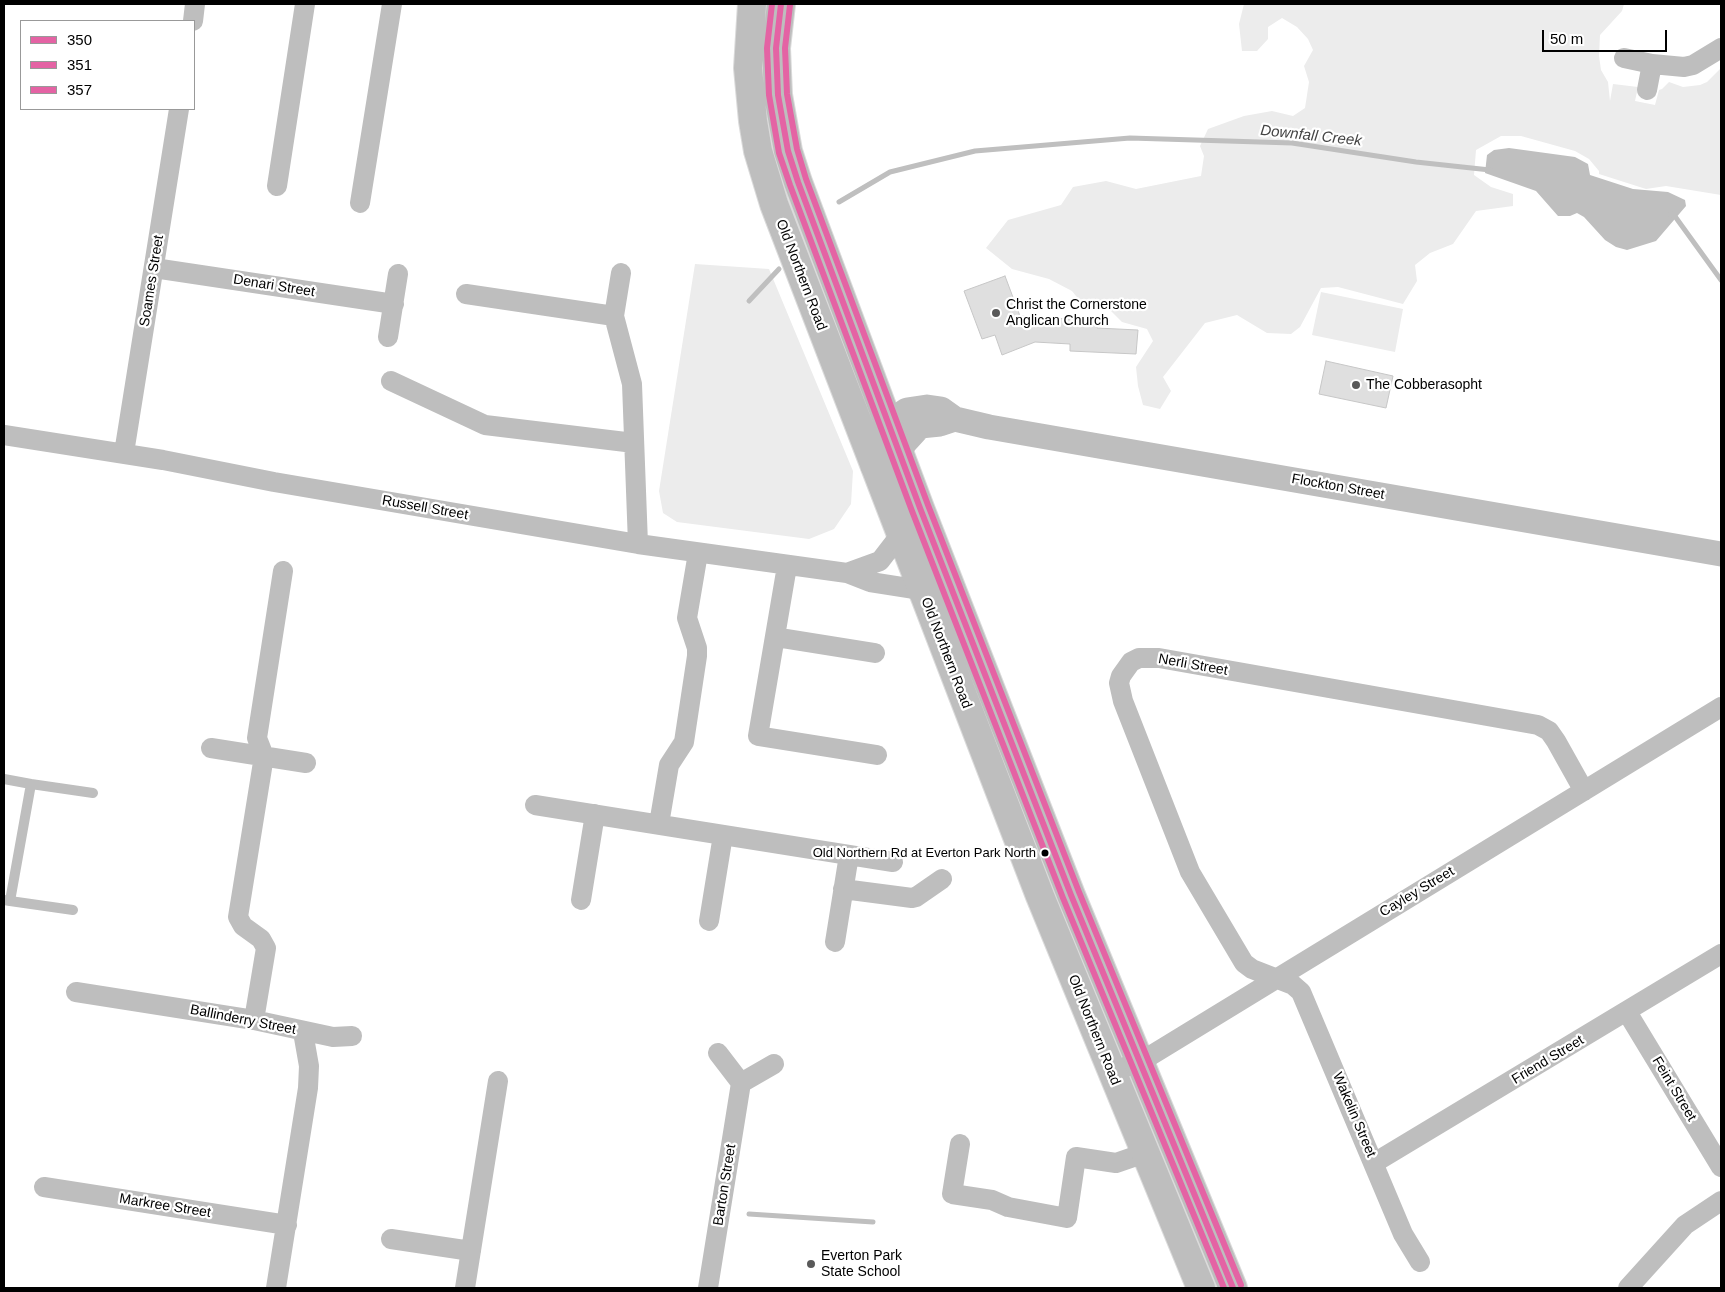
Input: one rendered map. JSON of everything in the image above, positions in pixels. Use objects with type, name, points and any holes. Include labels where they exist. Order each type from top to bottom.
[{"type":"highway","name":"Old Northern Road","points":[[752,4],[748,68],[753,121],[758,150],[774,204],[873,466],[1092,1026],[1201,1288]]},
{"type":"highway","name":"Old Northern Road","points":[[780,4],[776,72],[782,120],[788,150],[798,182],[923,517],[1113,1000],[1233,1288]]},
{"type":"highway","points":[[1092,1026],[1104,1019],[1113,1000]]},
{"type":"street","points":[[193,20],[196,4]]},
{"type":"street","points":[[277,186],[306,4]]},
{"type":"street","points":[[360,203],[392,4]]},
{"type":"street","points":[[1624,58],[1652,64],[1684,67],[1693,65],[1721,48]]},
{"type":"street","points":[[1647,90],[1652,64]]},
{"type":"street","name":"Soames Street","points":[[124,453],[179,110]]},
{"type":"street","name":"Denari Street","points":[[154,268],[394,304]]},
{"type":"street","points":[[621,273],[614,316],[632,384],[638,544]]},
{"type":"street","points":[[388,337],[398,274]]},
{"type":"street","points":[[466,294],[614,316]]},
{"type":"street","points":[[391,381],[485,425],[634,443]]},
{"type":"street","name":"Flockton Street","points":[[889,422],[901,413],[920,407],[941,409],[955,419],[1721,554]]},
{"type":"street","name":"Flockton Street","points":[[899,449],[920,426],[940,424],[955,419]]},
{"type":"street","points":[[873,466],[880,435],[889,422]]},
{"type":"street","name":"Russell Street","points":[[4,435],[124,453],[274,482],[638,544],[847,573],[870,582],[921,590]]},
{"type":"street","name":"Russell Street","points":[[847,573],[880,560],[900,535]]},
{"type":"street","points":[[659,824],[669,766],[684,742],[697,656],[697,648],[687,618],[698,553]]},
{"type":"street","points":[[787,566],[758,736],[877,756]]},
{"type":"street","points":[[254,1020],[266,948],[261,939],[243,926],[238,917],[264,756],[257,738],[283,571]]},
{"type":"street","points":[[775,637],[875,653]]},
{"type":"street","name":"Nerli Street","points":[[1276,978],[1252,969],[1244,963],[1190,872],[1120,692],[1121,676],[1132,662],[1139,658],[1159,658],[1538,725],[1549,731],[1556,741],[1584,791]]},
{"type":"street","name":"Cayley Street","points":[[1112,1073],[1139,1061],[1721,707]]},
{"type":"street","points":[[211,748],[306,763]]},
{"type":"street","points":[[536,805],[893,862]]},
{"type":"street","points":[[581,900],[595,814]]},
{"type":"street","points":[[708,921],[723,835]]},
{"type":"street","points":[[835,942],[849,855]]},
{"type":"street","points":[[843,889],[912,898],[942,879]]},
{"type":"street","name":"Friend Street","points":[[1374,1163],[1721,954]]},
{"type":"street","name":"Wakelin Street","points":[[1276,978],[1293,985],[1300,992],[1403,1234],[1420,1262]]},
{"type":"street","name":"Ballinderry Street","points":[[76,992],[254,1020],[303,1032],[309,1066],[308,1088],[276,1288]]},
{"type":"street","name":"Feint Street","points":[[1627,1012],[1721,1167]]},
{"type":"street","points":[[303,1032],[333,1037],[352,1036]]},
{"type":"street","points":[[718,1053],[741,1083],[774,1064]]},
{"type":"street","points":[[465,1288],[498,1081]]},
{"type":"street","name":"Barton Street","points":[[708,1288],[741,1083]]},
{"type":"street","points":[[960,1144],[952,1194],[992,1200],[1008,1207],[1067,1218],[1076,1157],[1116,1163],[1145,1153]]},
{"type":"street","name":"Markree Street","points":[[44,1187],[287,1225]]},
{"type":"street","points":[[1628,1288],[1685,1226],[1721,1201]]},
{"type":"street","points":[[391,1239],[471,1251]]},
{"type":"lane","points":[[4,779],[94,793]]},
{"type":"lane","points":[[32,784],[7,900],[73,910]]},
{"type":"shaded area","points":[[1244,4],[1624,4],[1622,11],[1600,35],[1599,56],[1601,70],[1608,82],[1610,101],[1613,84],[1638,87],[1635,101],[1655,105],[1659,90],[1669,82],[1683,87],[1700,85],[1707,82],[1721,68],[1721,195],[1666,186],[1646,189],[1599,174],[1599,171],[1589,159],[1575,151],[1521,136],[1501,136],[1476,150],[1474,175],[1491,187],[1513,194],[1513,206],[1476,211],[1453,244],[1430,253],[1415,265],[1417,281],[1403,304],[1338,287],[1321,288],[1300,327],[1291,334],[1267,333],[1237,315],[1205,323],[1163,377],[1171,391],[1160,409],[1143,405],[1136,367],[1153,341],[1147,329],[1122,322],[1106,306],[1080,301],[1072,291],[1049,279],[1012,269],[986,248],[1008,220],[1061,205],[1073,187],[1106,181],[1136,189],[1201,176],[1204,156],[1200,146],[1208,129],[1244,116],[1272,111],[1293,116],[1305,108],[1309,82],[1304,66],[1313,50],[1308,39],[1297,27],[1282,18],[1268,27],[1268,39],[1257,51],[1242,51],[1239,24]]},
{"type":"shaded area","points":[[1509,148],[1575,157],[1588,164],[1590,175],[1633,189],[1668,192],[1685,200],[1686,206],[1656,241],[1627,250],[1616,247],[1605,240],[1584,217],[1577,213],[1570,216],[1558,216],[1536,191],[1485,173],[1487,155],[1494,150]]},
{"type":"shaded area","points":[[695,264],[769,269],[853,471],[851,504],[834,529],[809,539],[677,522],[663,513],[659,491]]},
{"type":"shaded area","points":[[1321,292],[1403,309],[1395,352],[1312,335]]},
{"type":"building","points":[[1005,276],[1020,316],[1098,321],[1097,328],[1138,330],[1136,354],[1070,351],[1070,344],[1035,342],[1002,355],[995,335],[982,339],[964,291]]},
{"type":"building","name":"The Cobberasopht","points":[[1326,361],[1393,376],[1386,408],[1319,394]]},
{"type":"waterway","name":"Downfall Creek","points":[[839,202],[890,172],[975,151],[1130,138],[1292,143],[1416,162],[1490,170]]},
{"type":"waterway","name":"Downfall Creek","points":[[1670,214],[1674,215],[1721,280]]},
{"type":"waterway","points":[[749,301],[779,269]]},
{"type":"waterway","points":[[749,1214],[873,1222]]},
{"type":"transit line","name":"351","points":[[772,4],[767,48],[769,95],[779,153],[790,185],[912,511],[1063,898],[1224,1288]]},
{"type":"transit line","name":"350","points":[[781,4],[776,48],[778,95],[788,151],[798,182],[920,508],[1071,895],[1233,1288]]},
{"type":"transit line","name":"357","points":[[790,5],[785,48],[787,94],[797,149],[806,179],[928,505],[1079,892],[1241,1285]]},
{"type":"place","name":"Christ the Cornerstone Anglican Church","points":[[996,313]]},
{"type":"place","name":"The Cobberasopht","points":[[1356,385]]},
{"type":"place","name":"Old Northern Rd at Everton Park North","points":[[1045,853]]},
{"type":"place","name":"Everton Park State School","points":[[811,1264]]}]
